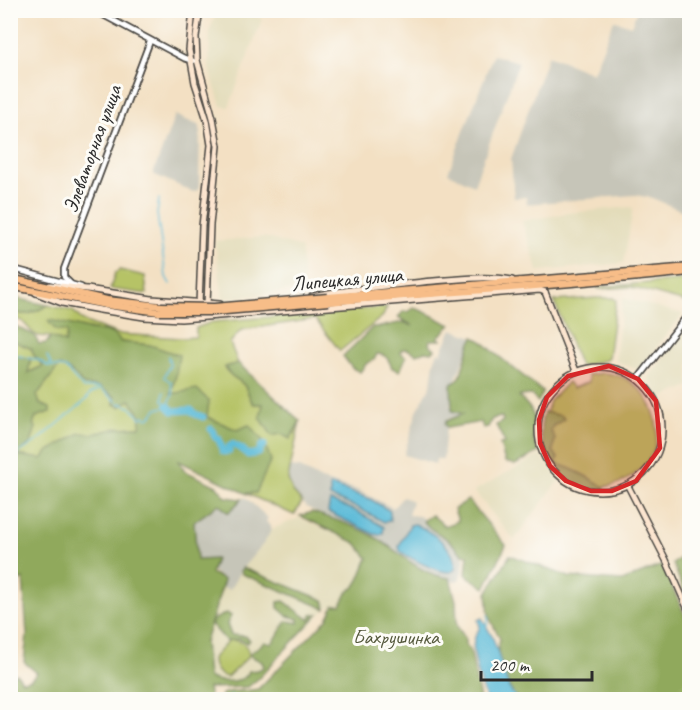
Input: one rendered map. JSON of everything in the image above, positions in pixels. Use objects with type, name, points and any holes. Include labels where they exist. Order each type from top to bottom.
[{"type":"main road","points":[[193,10],[189,50],[194,60],[217,142],[210,225],[207,317]]},
{"type":"main road","points":[[198,318],[202,226],[211,145],[207,120],[195,83],[194,60],[200,10]]},
{"type":"main road","name":"Липецкая улица","points":[[10,286],[105,305],[214,312],[513,280],[542,286],[690,267]]},
{"type":"main road","name":"Липецкая улица","points":[[327,300],[542,286],[690,272]]},
{"type":"main road","name":"Липецкая улица","points":[[10,278],[107,300],[160,309]]},
{"type":"main road","points":[[36,284],[207,304],[491,293],[540,290],[542,286],[576,371]]},
{"type":"main road","points":[[491,293],[514,288]]},
{"type":"main road","points":[[33,291],[50,299],[91,309],[144,317],[171,318],[207,317],[327,300]]},
{"type":"main road","points":[[594,366],[609,366],[627,372],[638,379],[658,405],[662,441],[651,467],[628,486],[603,492],[579,488],[566,481],[555,472],[543,454],[538,431],[541,409],[555,386],[576,371],[594,366]]},
{"type":"main road","points":[[628,486],[666,560],[690,614]]},
{"type":"street","points":[[94,10],[194,60]]},
{"type":"street","name":"Элеваторная улица","points":[[64,269],[150,40]]},
{"type":"street","points":[[10,268],[87,289]]},
{"type":"street","points":[[48,277],[59,274],[64,269]]},
{"type":"street","points":[[64,269],[64,276],[71,284]]},
{"type":"street","points":[[171,318],[179,316],[182,311],[180,304],[174,301]]},
{"type":"street","points":[[638,379],[690,312]]},
{"type":"highlighted area","points":[[609,366],[638,379],[656,401],[660,448],[636,481],[612,491],[591,491],[566,481],[550,466],[540,443],[539,420],[547,397],[568,376]]},
{"type":"shaded area","points":[[218,10],[255,11],[253,15],[262,19],[229,107],[221,106],[209,68],[210,29]]},
{"type":"shaded area","points":[[637,11],[689,11],[690,203],[685,212],[652,198],[635,195],[527,204],[526,197],[514,198],[511,159],[548,55],[593,73],[614,20],[631,26]]},
{"type":"shaded area","points":[[493,55],[519,62],[474,185],[448,173]]},
{"type":"shaded area","points":[[175,115],[200,126],[199,185],[198,190],[193,192],[153,174]]},
{"type":"shaded area","points":[[633,208],[624,263],[538,271],[522,221],[569,213]]},
{"type":"shaded area","points":[[264,237],[301,248],[304,289],[223,299],[215,241]]},
{"type":"shaded area","points":[[623,298],[683,314],[639,370],[615,361]]},
{"type":"shaded area","points":[[689,325],[689,386],[661,398],[648,378]]},
{"type":"shaded area","points":[[452,329],[473,337],[455,381],[450,406],[476,409],[447,419],[443,459],[436,459],[435,464],[404,455],[417,411],[431,385],[434,362],[438,352],[441,353]]},
{"type":"shaded area","points":[[540,455],[559,480],[514,540],[474,491]]},
{"type":"shaded area","points":[[290,467],[300,468],[321,480],[358,490],[393,508],[403,497],[412,501],[408,515],[419,516],[429,522],[459,549],[464,558],[459,580],[448,582],[417,570],[382,543],[306,507],[293,492],[288,479]]},
{"type":"shaded area","points":[[245,497],[268,518],[266,521],[272,529],[264,543],[240,571],[230,590],[222,587],[224,580],[197,560],[194,522],[220,504],[228,513]]},
{"type":"shaded area","points":[[299,518],[356,543],[368,558],[359,580],[354,588],[348,591],[341,605],[326,609],[248,687],[214,689],[208,677],[205,642],[222,587],[230,590],[240,571],[264,543],[272,529]]},
{"type":"green space","points":[[120,270],[145,276],[147,294],[110,289],[115,273]]},
{"type":"green space","points":[[689,280],[689,303],[631,287],[599,289],[598,287]]},
{"type":"green space","points":[[10,297],[48,305],[34,312],[20,314],[11,310]]},
{"type":"green space","points":[[596,298],[616,300],[608,358],[580,366],[554,301]]},
{"type":"green space","points":[[48,305],[73,311],[83,321],[118,334],[181,338],[196,337],[196,328],[212,322],[387,307],[383,316],[340,351],[315,319],[241,330],[230,343],[238,363],[225,368],[244,385],[254,404],[263,404],[281,434],[294,434],[300,421],[288,479],[293,492],[302,502],[294,515],[245,493],[256,493],[237,430],[207,417],[171,394],[176,375],[150,345],[121,342],[104,330],[98,331],[70,325],[65,343],[51,337],[38,336],[22,321],[11,317],[10,310],[25,314]]},
{"type":"green space","points":[[414,308],[451,325],[438,337],[441,340],[430,340],[429,344],[435,349],[432,352],[425,351],[417,354],[403,349],[400,352],[406,357],[400,371],[392,368],[385,356],[380,354],[367,363],[360,372],[352,368],[343,356],[373,327],[403,322],[413,326],[398,317],[404,311],[408,312]]},
{"type":"green space","points":[[48,321],[106,331],[115,335],[121,342],[150,345],[179,355],[171,394],[197,389],[209,401],[207,417],[237,430],[249,425],[264,442],[271,460],[256,493],[245,493],[179,461],[185,471],[217,486],[226,497],[242,499],[228,513],[219,504],[194,522],[197,560],[216,559],[211,573],[224,580],[205,642],[208,677],[224,681],[237,680],[249,671],[264,667],[262,662],[250,653],[265,642],[271,644],[288,621],[299,623],[299,619],[288,616],[278,608],[278,602],[284,601],[310,620],[311,615],[318,614],[248,687],[208,688],[210,699],[11,699],[11,676],[17,674],[22,681],[30,680],[37,673],[24,662],[27,635],[23,579],[11,584],[11,354],[31,358],[28,373],[43,366],[33,354],[32,349],[11,340],[11,324],[34,335],[39,344],[46,343],[51,337],[65,343],[67,332],[56,330]],"holes":[[[59,366],[83,385],[99,387],[115,397],[114,404],[120,407],[130,400],[141,416],[140,427],[118,428],[93,434],[80,433],[47,452],[42,459],[17,455],[31,443],[36,427],[33,425],[36,417],[50,412],[50,408],[40,404],[37,395]]]},
{"type":"green space","points":[[474,337],[482,341],[543,392],[538,402],[531,395],[519,396],[532,412],[533,437],[539,452],[515,465],[505,462],[500,444],[505,443],[496,425],[503,421],[502,417],[492,419],[488,427],[483,428],[481,422],[448,428],[445,425],[446,421],[463,414],[452,411],[451,384],[460,377]]},
{"type":"green space","points":[[11,340],[32,349],[35,357],[43,366],[27,373],[24,362],[11,357]]},
{"type":"green space","points":[[54,363],[74,370],[115,397],[114,404],[130,399],[141,416],[141,427],[118,428],[11,504],[11,372],[33,387]]},
{"type":"green space","points":[[238,363],[300,421],[290,439],[281,434],[272,436],[260,417],[263,404],[254,404],[244,385],[225,367]]},
{"type":"green space","points":[[604,373],[627,380],[645,395],[655,417],[656,441],[648,460],[634,475],[615,484],[594,486],[555,462],[544,421],[550,401],[568,382],[573,388],[589,382],[588,375]]},
{"type":"green space","points":[[544,412],[562,416],[564,419],[553,426],[551,431],[555,439],[553,451],[558,458],[556,462],[591,479],[606,490],[574,483],[554,469],[549,462],[541,437]]},
{"type":"green space","points":[[468,500],[506,545],[485,588],[466,575],[468,555],[462,554],[450,541],[423,521],[432,515],[445,526],[458,521],[454,509]]},
{"type":"green space","name":"Бахрушинка","points":[[312,512],[366,532],[428,572],[450,578],[456,601],[457,626],[465,638],[465,645],[470,649],[480,699],[221,699],[222,694],[226,692],[258,689],[327,619],[334,605],[341,605],[348,591],[354,588],[359,580],[368,558],[356,543],[300,516]]},
{"type":"green space","points":[[689,550],[689,604],[673,564]]},
{"type":"green space","points":[[510,555],[569,577],[622,581],[662,565],[689,624],[689,699],[517,699],[500,663],[498,644],[500,639],[489,617],[487,593]]},
{"type":"green space","points":[[243,568],[324,600],[326,609],[242,574],[240,571]]},
{"type":"green space","points":[[227,613],[231,616],[227,624],[231,635],[245,636],[250,640],[247,643],[239,639],[226,641],[211,624],[213,620]]},
{"type":"green space","points":[[229,640],[243,644],[249,656],[227,677],[216,670],[213,658]]},
{"type":"water","points":[[330,485],[370,499],[390,511],[390,521],[384,522],[330,497]]},
{"type":"water","points":[[330,501],[356,511],[384,527],[383,533],[374,534],[328,512]]},
{"type":"water","points":[[415,524],[442,541],[447,547],[456,567],[453,571],[430,567],[400,551],[399,546],[410,525]]},
{"type":"water","points":[[482,618],[493,638],[509,688],[517,699],[486,699],[477,670],[473,645],[480,627],[478,620]]},
{"type":"waterway","points":[[159,199],[157,214],[166,277],[170,284]]},
{"type":"waterway","points":[[10,354],[38,360],[48,366],[65,368],[83,388],[100,388],[116,401]]},
{"type":"waterway","points":[[47,356],[51,365]]},
{"type":"waterway","points":[[119,403],[130,407],[141,418],[150,417],[157,409],[168,406],[173,394],[171,382],[164,377],[170,365],[168,356]]},
{"type":"waterway","points":[[10,459],[40,439],[85,401],[91,393],[99,390]]},
{"type":"waterway","points":[[164,392],[163,400],[167,404]]},
{"type":"waterway","points":[[168,406],[173,411],[191,410],[203,417]]},
{"type":"waterway","points":[[211,429],[219,439],[223,452],[229,451],[232,444],[248,455],[259,453],[264,445]]},
{"type":"waterway","points":[[486,626],[488,615]]},
{"type":"waterway","points":[[230,695],[237,700]]}]
